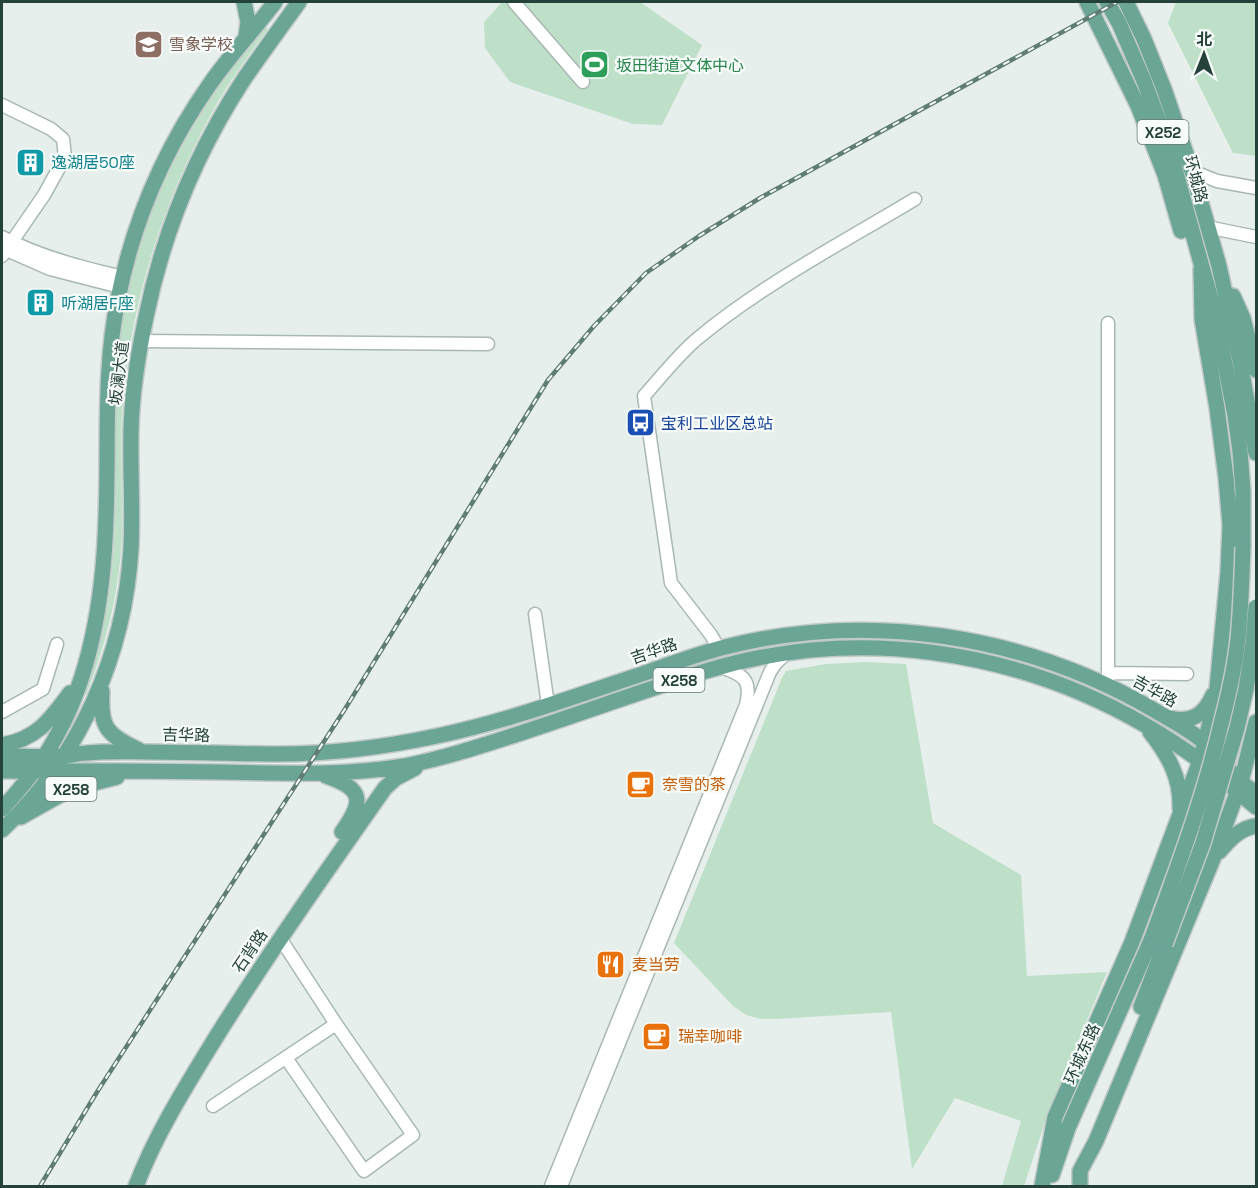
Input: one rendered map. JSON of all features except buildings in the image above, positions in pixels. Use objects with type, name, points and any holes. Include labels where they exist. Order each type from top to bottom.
[{"type":"main road","points":[[244,2],[248,22],[246,37]]},
{"type":"main road","points":[[272,2],[295,8]]},
{"type":"main road","name":"坂澜大道","points":[[45,756],[67,715],[81,679],[95,622],[104,555],[106,517],[107,377],[121,282],[138,223],[155,182],[191,112],[272,2]]},
{"type":"main road","points":[[1042,1186],[1055,1117],[1132,942],[1200,761],[1218,684],[1230,525],[1226,478],[1202,319],[1186,248],[1165,175],[1138,106],[1087,2]]},
{"type":"main road","name":"环城路","points":[[1107,2],[1136,62],[1170,151],[1202,269]]},
{"type":"main road","name":"环城路","points":[[1125,2],[1164,88],[1192,171],[1219,266]]},
{"type":"main road","name":"坂澜大道","points":[[4,828],[26,805],[52,771],[86,719],[117,637],[129,573],[132,529],[131,430],[141,341],[152,289],[178,207],[214,129],[260,56],[295,8]]},
{"type":"main road","points":[[1219,266],[1257,453]]},
{"type":"main road","name":"X252","points":[[1219,266],[1252,335],[1257,370]]},
{"type":"main road","points":[[1202,269],[1202,319]]},
{"type":"main road","points":[[1080,1179],[1159,941],[1215,751],[1238,640],[1243,547],[1243,491],[1235,415],[1215,314],[1202,269]]},
{"type":"main road","points":[[1159,941],[1203,843],[1237,728],[1246,689],[1257,608]]},
{"type":"main road","name":"吉华路","points":[[2,756],[144,752],[281,754],[364,748],[466,730],[719,649],[772,637],[821,631],[871,630],[920,632],[969,640],[1017,651],[1108,679],[1205,743],[1257,807]]},
{"type":"main road","name":"吉华路","points":[[2,771],[321,774],[379,770],[427,761],[474,748],[720,667],[787,653],[870,647],[918,650],[965,657],[1012,668],[1057,683],[1101,702],[1144,725],[1239,787],[1257,793]]},
{"type":"main road","points":[[2,745],[18,741],[39,730],[51,719],[81,679]]},
{"type":"main road","points":[[103,679],[101,711],[107,729],[121,741],[144,752]]},
{"type":"main road","points":[[1164,716],[1184,720],[1199,714],[1207,707],[1218,684]]},
{"type":"main road","points":[[1073,1186],[1080,1179],[1213,859],[1239,787],[1257,722]]},
{"type":"main road","points":[[1144,725],[1165,751],[1174,770],[1180,801],[1178,822]]},
{"type":"main road","name":"X258","points":[[2,809],[45,756]]},
{"type":"main road","name":"石背路","points":[[136,1186],[166,1122],[206,1053],[280,938],[385,788],[396,778],[427,761]]},
{"type":"main road","name":"X258","points":[[4,828],[70,789],[144,771]]},
{"type":"main road","name":"石背路","points":[[125,1186],[141,1149],[197,1048],[284,914],[356,810],[357,801],[349,785],[321,774]]},
{"type":"main road","points":[[1213,859],[1238,832],[1257,826]]},
{"type":"main road","name":"环城东路","points":[[1048,1186],[1068,1128],[1159,941]]},
{"type":"street","points":[[514,2],[583,82]]},
{"type":"street","points":[[2,105],[51,129],[63,139],[65,157],[44,195],[4,247],[121,282]]},
{"type":"street","points":[[1192,171],[1217,181],[1257,188]]},
{"type":"street","points":[[719,649],[671,583],[644,396],[696,340],[733,311],[915,199]]},
{"type":"street","points":[[1207,227],[1257,237]]},
{"type":"street","points":[[1108,323],[1108,679],[1187,674]]},
{"type":"street","points":[[141,341],[488,344]]},
{"type":"street","points":[[535,614],[548,705]]},
{"type":"street","points":[[2,712],[43,689],[57,644]]},
{"type":"street","points":[[561,1186],[770,672],[787,653]]},
{"type":"street","points":[[551,1186],[746,705],[748,695],[743,677],[737,672],[720,667]]},
{"type":"street","points":[[280,938],[413,1135],[364,1171],[286,1058]]},
{"type":"street","points":[[213,1106],[336,1024]]},
{"type":"green space","name":"坂田街道文体中心","points":[[502,2],[640,2],[702,45],[662,125],[633,124],[510,82],[485,48],[484,22]]},
{"type":"green space","points":[[1176,2],[1256,2],[1256,156],[1233,153],[1168,23]]},
{"type":"green space","points":[[265,27],[268,29],[219,100],[200,135],[168,208],[143,283],[134,322],[123,401],[122,528],[116,592],[94,675],[84,695],[98,651],[110,584],[116,500],[115,414],[119,341],[135,264],[146,227],[177,155],[218,88]]},
{"type":"green space","points":[[866,662],[906,664],[933,823],[1021,875],[1027,976],[1107,972],[1048,1113],[1024,1186],[1002,1186],[1021,1121],[955,1098],[912,1169],[891,1012],[776,1019],[761,1019],[746,1015],[733,1006],[674,943],[786,671],[826,664]]},
{"type":"railway","points":[[40,1186],[97,1092],[345,709],[548,380],[594,326],[646,273],[760,198],[1117,2]]},
{"type":"place","name":"雪象学校","points":[[148,44]]},
{"type":"place","name":"坂田街道文体中心","points":[[595,65]]},
{"type":"place","name":"逸湖居50座","points":[[30,162]]},
{"type":"place","name":"听湖居F座","points":[[40,303]]},
{"type":"place","name":"宝利工业区总站","points":[[640,423]]},
{"type":"place","name":"奈雪的茶","points":[[641,784]]},
{"type":"place","name":"麦当劳","points":[[611,964]]},
{"type":"place","name":"瑞幸咖啡","points":[[657,1036]]}]
